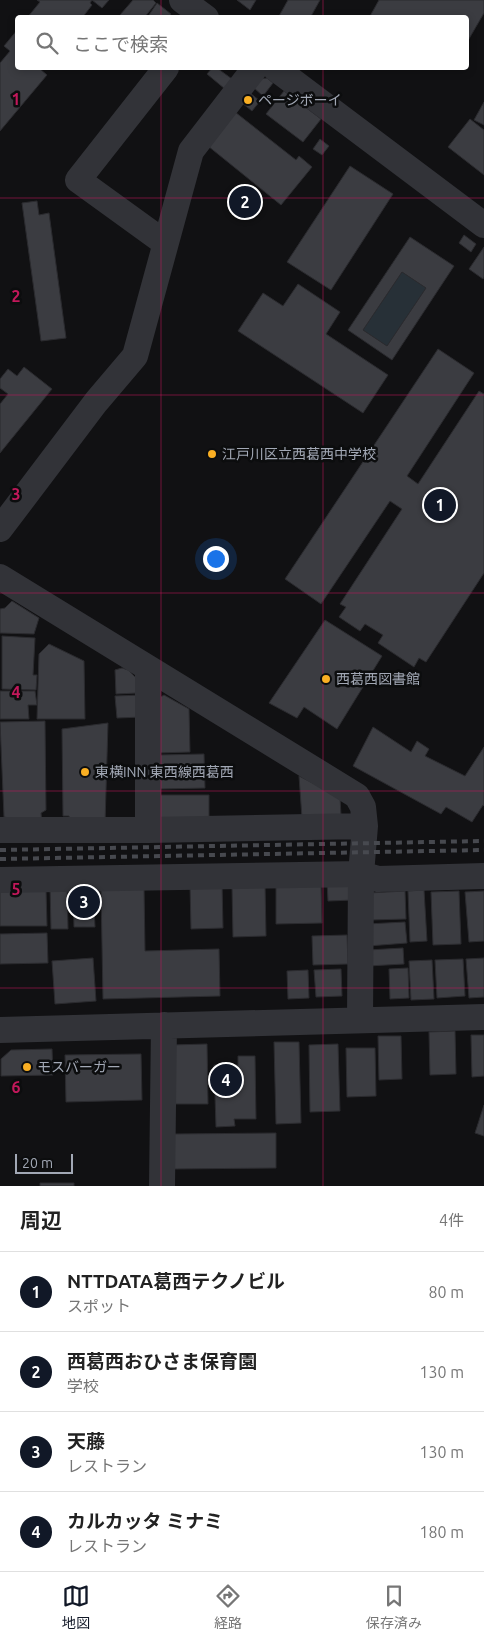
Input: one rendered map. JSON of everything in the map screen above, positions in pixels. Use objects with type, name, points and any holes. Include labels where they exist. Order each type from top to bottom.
[{"type":"street","points":[[182,0],[202,15]]},
{"type":"street","points":[[164,70],[78,180],[165,243]]},
{"type":"street","points":[[0,529],[96,402],[135,356],[191,151],[253,70]]},
{"type":"street","points":[[278,70],[484,225]]},
{"type":"street","points":[[0,577],[357,796],[363,807],[365,826],[362,874],[360,1020]]},
{"type":"street","points":[[148,668],[148,830]]},
{"type":"street","points":[[0,830],[148,830],[365,826]]},
{"type":"street","points":[[0,880],[362,874],[378,880],[484,876]]},
{"type":"street","points":[[0,1030],[484,1017]]},
{"type":"street","points":[[162,1186],[164,1025]]},
{"type":"shaded area","points":[[402,272],[426,288],[387,346],[363,330]]},
{"type":"building","points":[[37,0],[92,0],[90,3],[92,5],[84,15],[29,15],[40,2]]},
{"type":"building","points":[[92,0],[109,0],[102,8]]},
{"type":"building","points":[[133,0],[153,0],[156,3],[146,15],[120,15]]},
{"type":"building","points":[[237,0],[256,0],[250,10]]},
{"type":"building","points":[[288,0],[320,0],[312,15],[280,15]]},
{"type":"building","points":[[379,0],[484,0],[484,13],[469,39],[469,15],[371,15]]},
{"type":"building","points":[[157,3],[171,14],[170,15],[149,15]]},
{"type":"building","points":[[15,33],[15,70],[41,70],[47,75],[0,131],[0,63],[10,51],[4,46]]},
{"type":"building","points":[[210,70],[220,70],[232,79],[225,89],[207,74]]},
{"type":"building","points":[[267,78],[273,83],[263,96],[253,87],[260,79]]},
{"type":"building","points":[[284,91],[321,119],[303,142],[266,114]]},
{"type":"building","points":[[250,93],[260,101],[252,111],[242,103]]},
{"type":"building","points":[[484,102],[484,125],[474,120]]},
{"type":"building","points":[[235,112],[296,160],[299,156],[312,167],[281,205],[208,146]]},
{"type":"building","points":[[470,119],[484,130],[484,175],[448,147]]},
{"type":"building","points":[[320,139],[329,146],[322,155],[313,149]]},
{"type":"building","points":[[350,166],[393,194],[331,290],[287,262]]},
{"type":"building","points":[[37,201],[39,215],[49,213],[66,338],[41,341],[22,203]]},
{"type":"building","points":[[464,235],[476,244],[471,252],[459,243]]},
{"type":"building","points":[[410,237],[454,266],[392,360],[348,330]],"holes":[[[402,272],[426,288],[387,346],[363,330]]]},
{"type":"building","points":[[484,247],[484,277],[483,279],[469,269]]},
{"type":"building","points":[[298,284],[340,312],[326,334],[388,375],[363,413],[238,331],[263,293],[283,306]]},
{"type":"building","points":[[438,349],[474,373],[407,476],[418,484],[479,391],[484,394],[484,573],[426,662],[419,658],[414,667],[378,643],[383,635],[365,624],[360,631],[339,617],[346,607],[340,604],[402,509],[390,501],[321,604],[285,579]]},
{"type":"building","points":[[24,367],[52,389],[0,453],[0,404],[8,394],[0,388],[0,379],[8,369],[17,376]]},
{"type":"building","points":[[12,601],[39,618],[34,634],[0,633],[0,609],[5,608]]},
{"type":"building","name":"西葛西図書館","points":[[325,620],[382,656],[337,729],[304,707],[297,718],[269,703]]},
{"type":"building","points":[[2,636],[35,638],[33,675],[37,675],[36,690],[2,689]]},
{"type":"building","points":[[49,644],[84,661],[85,719],[37,719],[39,654]]},
{"type":"building","points":[[122,668],[128,670],[137,679],[137,693],[116,694],[115,670]]},
{"type":"building","points":[[0,691],[35,691],[37,705],[28,705],[29,719],[0,719]]},
{"type":"building","points":[[142,695],[142,717],[117,718],[115,696]]},
{"type":"building","points":[[164,695],[189,709],[190,752],[156,753],[154,701]]},
{"type":"building","points":[[45,721],[46,810],[41,813],[42,824],[4,817],[0,722]]},
{"type":"building","name":"東横INN 東西線西葛西","points":[[108,723],[105,824],[71,824],[69,816],[63,816],[62,729]]},
{"type":"building","points":[[373,727],[411,752],[417,741],[429,749],[425,756],[465,776],[484,747],[484,806],[472,822],[446,807],[441,814],[353,766]]},
{"type":"building","points":[[204,754],[205,788],[160,789],[160,755]]},
{"type":"building","points":[[299,776],[340,797],[341,816],[302,818]]},
{"type":"building","points":[[156,795],[209,795],[209,822],[158,823]]},
{"type":"building","points":[[327,881],[352,887],[353,900],[328,901]]},
{"type":"building","points":[[222,884],[223,928],[191,929],[190,885]]},
{"type":"building","points":[[321,884],[322,923],[276,924],[276,885]]},
{"type":"building","points":[[67,885],[68,929],[51,929],[50,886]]},
{"type":"building","points":[[73,885],[93,885],[95,927],[74,927]]},
{"type":"building","points":[[265,885],[266,936],[233,937],[232,886]]},
{"type":"building","points":[[144,888],[145,951],[219,949],[220,996],[103,999],[101,889]]},
{"type":"building","points":[[46,890],[47,926],[0,926],[0,891]]},
{"type":"building","points":[[424,890],[427,941],[410,942],[408,891]]},
{"type":"building","points":[[405,891],[406,919],[370,920],[369,893]]},
{"type":"building","points":[[459,891],[461,944],[433,945],[431,892]]},
{"type":"building","points":[[484,891],[484,941],[469,942],[465,892]]},
{"type":"building","points":[[405,922],[407,943],[368,946],[367,924]]},
{"type":"building","points":[[47,933],[48,963],[0,964],[0,934]]},
{"type":"building","points":[[347,935],[348,964],[313,965],[312,936]]},
{"type":"building","points":[[403,948],[404,964],[368,966],[368,950]]},
{"type":"building","points":[[93,958],[96,1001],[55,1004],[52,961]]},
{"type":"building","points":[[484,958],[484,997],[469,998],[466,959]]},
{"type":"building","points":[[463,959],[465,996],[437,998],[435,960]]},
{"type":"building","points":[[432,960],[434,999],[411,1000],[409,961]]},
{"type":"building","points":[[408,968],[409,998],[390,999],[389,969]]},
{"type":"building","points":[[341,969],[342,996],[316,997],[314,970]]},
{"type":"building","points":[[308,970],[309,998],[288,999],[287,971]]},
{"type":"building","points":[[455,1031],[456,1074],[430,1075],[429,1032]]},
{"type":"building","points":[[471,1035],[484,1035],[484,1076],[472,1077]]},
{"type":"building","points":[[378,1036],[401,1036],[402,1079],[379,1080]]},
{"type":"building","points":[[274,1042],[299,1042],[301,1123],[276,1124]]},
{"type":"building","points":[[207,1044],[208,1104],[172,1104],[171,1045]]},
{"type":"building","points":[[338,1044],[340,1111],[310,1112],[309,1045]]},
{"type":"building","points":[[346,1048],[375,1048],[376,1096],[347,1097]]},
{"type":"building","name":"モスバーガー","points":[[52,1049],[53,1075],[1,1076],[1,1059],[11,1050]]},
{"type":"building","points":[[141,1054],[142,1100],[66,1102],[65,1055]]},
{"type":"building","points":[[238,1056],[255,1056],[256,1119],[234,1119],[235,1126],[216,1127],[214,1065],[238,1065]]},
{"type":"building","points":[[484,1105],[484,1136],[475,1133]]},
{"type":"building","points":[[276,1133],[276,1168],[174,1169],[174,1134]]},
{"type":"building","points":[[40,1183],[74,1183],[74,1186],[40,1186]]},
{"type":"railway","points":[[0,850],[484,841]]},
{"type":"railway","points":[[0,859],[484,850]]},
{"type":"place","name":"ページボーイ","points":[[248,100]]},
{"type":"place","name":"西葛西おひさま保育園","points":[[245,202]]},
{"type":"place","name":"江戸川区立西葛西中学校","points":[[212,454]]},
{"type":"place","name":"NTTDATA葛西テクノビル","points":[[440,505]]},
{"type":"place","name":"西葛西図書館","points":[[326,679]]},
{"type":"place","name":"東横INN 東西線西葛西","points":[[85,772]]},
{"type":"place","name":"天藤","points":[[84,902]]},
{"type":"place","name":"モスバーガー","points":[[27,1067]]},
{"type":"place","name":"カルカッタ ミナミ","points":[[226,1080]]}]
